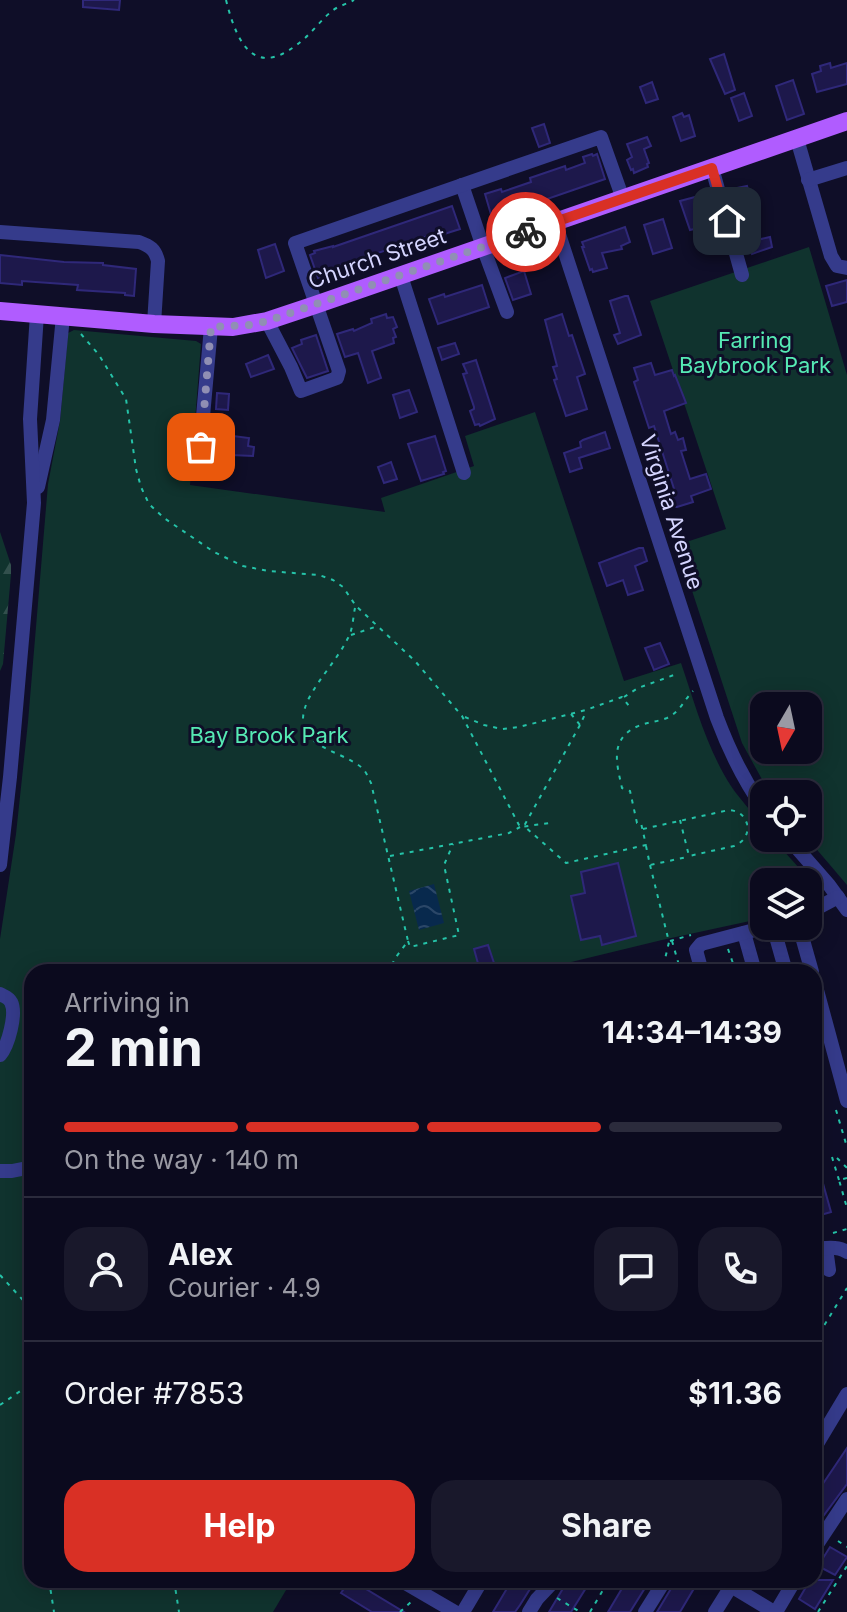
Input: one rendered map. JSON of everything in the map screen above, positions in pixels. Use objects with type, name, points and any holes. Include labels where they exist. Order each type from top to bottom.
[{"type":"main road","name":"Church Street","points":[[0,311],[154,324],[211,327],[250,325],[401,276],[847,121]]},
{"type":"street","points":[[267,321],[301,391],[337,378],[339,371],[295,243],[601,137],[623,199]]},
{"type":"street","points":[[797,139],[831,256],[837,266],[847,268]]},
{"type":"street","points":[[712,168],[742,275]]},
{"type":"street","points":[[808,180],[847,168]]},
{"type":"street","points":[[462,185],[507,312]]},
{"type":"street","name":"Virginia Avenue","points":[[555,222],[717,718],[750,787]]},
{"type":"street","points":[[0,232],[139,242],[150,246],[156,252],[158,261],[154,324]]},
{"type":"street","points":[[401,276],[464,473]]},
{"type":"street","points":[[34,503],[30,419],[37,314]]},
{"type":"street","points":[[0,865],[34,503],[53,420],[63,316]]},
{"type":"street","points":[[198,472],[211,327]]},
{"type":"street","points":[[800,852],[847,910]]},
{"type":"street","points":[[822,906],[838,897]]},
{"type":"street","points":[[700,964],[696,950],[701,944],[750,932]]},
{"type":"street","points":[[744,933],[753,964]]},
{"type":"street","points":[[776,940],[784,964]]},
{"type":"street","points":[[803,940],[810,964]]},
{"type":"street","points":[[0,994],[9,998],[13,1013],[7,1045],[0,1055]]},
{"type":"street","points":[[822,1009],[847,1101]]},
{"type":"street","points":[[0,1171],[24,1169]]},
{"type":"street","points":[[822,1249],[847,1252]]},
{"type":"street","points":[[822,1254],[829,1270]]},
{"type":"street","points":[[822,1436],[847,1394]]},
{"type":"street","points":[[822,1537],[847,1499]]},
{"type":"street","points":[[424,1588],[455,1612]]},
{"type":"street","points":[[463,1612],[477,1588]]},
{"type":"street","points":[[529,1612],[547,1588]]},
{"type":"street","points":[[645,1612],[660,1588]]},
{"type":"street","points":[[715,1612],[726,1588]]},
{"type":"street","points":[[738,1588],[775,1612],[790,1588]]},
{"type":"path","points":[[226,0],[242,44],[253,55],[263,59],[285,53],[334,9],[354,0]]},
{"type":"path","points":[[83,335],[126,399],[141,487],[149,504],[164,518],[214,552],[243,566],[319,575],[343,587],[356,606],[415,661],[462,716],[522,826],[566,863],[646,845]]},
{"type":"path","points":[[356,606],[350,635],[309,699],[303,713],[304,725],[319,746],[364,769],[371,783],[410,947],[459,935],[444,865],[453,844]]},
{"type":"path","points":[[350,635],[378,626]]},
{"type":"path","points":[[462,716],[502,729],[519,727],[586,710],[674,675]]},
{"type":"path","points":[[664,964],[669,942],[641,823],[637,823],[630,791],[622,788],[616,757],[618,747],[635,727],[667,718],[693,691]]},
{"type":"path","points":[[622,697],[629,706]]},
{"type":"path","points":[[522,826],[586,710]]},
{"type":"path","points":[[571,714],[580,725]]},
{"type":"path","points":[[642,829],[729,810],[743,815],[748,827],[745,838],[734,846],[650,865]]},
{"type":"path","points":[[680,820],[689,856]]},
{"type":"path","points":[[389,857],[509,833],[522,826],[550,823]]},
{"type":"path","points":[[672,940],[679,964]]},
{"type":"path","points":[[392,964],[408,941]]},
{"type":"path","points":[[728,944],[734,964]]},
{"type":"path","points":[[847,1168],[835,1156],[832,1157],[847,1208]]},
{"type":"path","points":[[839,1180],[847,1178]]},
{"type":"path","points":[[0,1275],[24,1301]]},
{"type":"path","points":[[822,1329],[847,1288]]},
{"type":"path","points":[[0,1405],[24,1388]]},
{"type":"path","points":[[818,1612],[847,1566]]},
{"type":"path","points":[[50,1588],[54,1612]]},
{"type":"path","points":[[175,1588],[179,1612]]},
{"type":"path","points":[[590,1612],[604,1588]]},
{"type":"green space","name":"Farring Baybrook Park","points":[[809,247],[847,375],[847,885],[819,852],[822,852],[822,780],[762,780],[754,764],[822,764],[822,692],[750,692],[750,758],[742,743],[677,545],[726,529],[650,301]]},
{"type":"green space","name":"Bay Brook Park","points":[[74,330],[196,341],[201,344],[190,485],[385,512],[381,498],[474,466],[465,436],[535,412],[624,681],[681,663],[708,742],[731,786],[750,811],[750,852],[785,852],[799,868],[750,868],[750,921],[563,964],[24,964],[24,1588],[287,1588],[273,1612],[0,1612],[0,939],[16,834],[28,722],[48,484],[60,421],[68,333]]},
{"type":"green space","points":[[0,532],[11,574],[0,671]]},
{"type":"green space","name":"Bay Brook Park","points":[[822,894],[829,904],[822,906]]},
{"type":"water","points":[[434,884],[444,923],[419,930],[409,891]]},
{"type":"building","points":[[83,0],[120,0],[119,10],[83,7]]},
{"type":"building","points":[[724,54],[735,90],[725,94],[710,59]]},
{"type":"building","points":[[830,63],[831,68],[847,63],[847,84],[817,92],[812,74],[821,71],[820,66]]},
{"type":"building","points":[[793,80],[804,114],[787,120],[776,86]]},
{"type":"building","points":[[652,82],[658,99],[646,103],[640,87]]},
{"type":"building","points":[[744,93],[752,116],[739,121],[731,98]]},
{"type":"building","points":[[682,113],[684,117],[689,115],[695,136],[681,141],[673,117]]},
{"type":"building","points":[[544,124],[550,143],[539,147],[532,128]]},
{"type":"building","points":[[647,137],[651,146],[644,149],[648,167],[634,173],[627,160],[632,157],[627,144]]},
{"type":"building","points":[[597,154],[605,179],[492,218],[485,194],[501,189],[502,192],[531,182],[530,178],[585,163],[583,157]]},
{"type":"building","points":[[747,186],[754,212],[745,215],[737,188]]},
{"type":"building","points":[[695,197],[703,227],[690,230],[680,201]]},
{"type":"building","points":[[452,206],[460,229],[441,235],[440,232],[413,241],[414,245],[396,251],[395,247],[331,269],[332,273],[318,278],[310,255],[314,251]]},
{"type":"building","points":[[663,219],[672,248],[653,254],[644,225]]},
{"type":"building","points":[[625,227],[630,242],[621,246],[622,249],[602,253],[607,268],[590,270],[582,242]]},
{"type":"building","points":[[770,237],[772,247],[752,254],[748,242]]},
{"type":"building","points":[[275,244],[284,271],[266,278],[258,250]]},
{"type":"building","points":[[0,255],[103,263],[136,269],[134,296],[77,290],[78,285],[22,281],[22,285],[0,283]]},
{"type":"building","points":[[524,271],[531,294],[513,300],[505,278]]},
{"type":"building","points":[[847,280],[847,302],[832,306],[826,286]]},
{"type":"building","points":[[482,285],[489,307],[438,324],[429,299]]},
{"type":"building","points":[[628,296],[641,335],[618,344],[614,335],[620,333],[610,301]]},
{"type":"building","points":[[386,314],[387,318],[393,317],[397,327],[393,329],[396,337],[393,338],[394,343],[372,351],[381,378],[368,383],[358,353],[345,357],[337,334],[354,331],[372,323],[371,319]]},
{"type":"building","points":[[562,314],[585,374],[577,377],[587,409],[566,416],[554,380],[557,379],[553,367],[557,366],[545,320]]},
{"type":"building","points":[[316,335],[328,371],[307,378],[292,348],[302,344],[301,340]]},
{"type":"building","points":[[455,343],[459,354],[442,360],[438,348]]},
{"type":"building","points":[[268,355],[274,369],[251,377],[246,364]]},
{"type":"building","points":[[476,360],[495,419],[480,426],[475,425],[470,411],[474,407],[463,374],[467,373],[463,364]]},
{"type":"building","points":[[651,363],[655,375],[672,370],[675,375],[686,403],[664,411],[671,434],[675,432],[678,440],[683,438],[686,450],[681,451],[690,479],[706,474],[711,489],[691,496],[693,502],[677,507],[673,507],[669,496],[675,492],[654,426],[649,428],[634,382],[638,380],[634,368]]},
{"type":"building","points":[[409,390],[417,412],[400,418],[393,395]]},
{"type":"building","points":[[217,393],[229,394],[228,410],[216,409]]},
{"type":"building","points":[[605,432],[610,448],[579,458],[582,468],[570,472],[564,453],[581,447],[583,440]]},
{"type":"building","points":[[233,436],[249,438],[248,446],[254,447],[253,456],[231,455],[229,450]]},
{"type":"building","points":[[435,436],[446,471],[421,481],[408,444]]},
{"type":"building","points":[[391,462],[397,479],[384,483],[378,467]]},
{"type":"building","points":[[643,548],[647,561],[635,566],[643,590],[628,595],[623,580],[607,586],[599,563]]},
{"type":"building","points":[[660,643],[669,664],[654,670],[645,648]]},
{"type":"building","points":[[618,863],[636,936],[602,945],[600,936],[581,940],[571,896],[585,893],[581,872]]},
{"type":"building","points":[[488,945],[494,963],[478,964],[474,949]]},
{"type":"building","points":[[822,1180],[831,1212],[822,1215]]},
{"type":"building","points":[[847,1448],[847,1484],[824,1515],[822,1485]]},
{"type":"building","points":[[830,1547],[847,1557],[835,1575],[822,1568],[822,1560]]},
{"type":"building","points":[[822,1580],[833,1580],[815,1609],[799,1599],[805,1588],[822,1588]]},
{"type":"building","points":[[340,1588],[364,1588],[404,1612],[372,1612],[341,1593],[343,1590]]},
{"type":"building","points":[[507,1588],[530,1589],[515,1612],[493,1612]]},
{"type":"building","points":[[563,1588],[586,1588],[571,1612],[549,1612]]},
{"type":"building","points":[[622,1588],[645,1588],[630,1612],[608,1612]]},
{"type":"building","points":[[671,1588],[694,1588],[680,1612],[657,1612]]},
{"type":"way so far","points":[[201,447],[211,327],[267,321],[526,232]]},
{"type":"route","points":[[526,232],[712,168],[727,221]]}]
